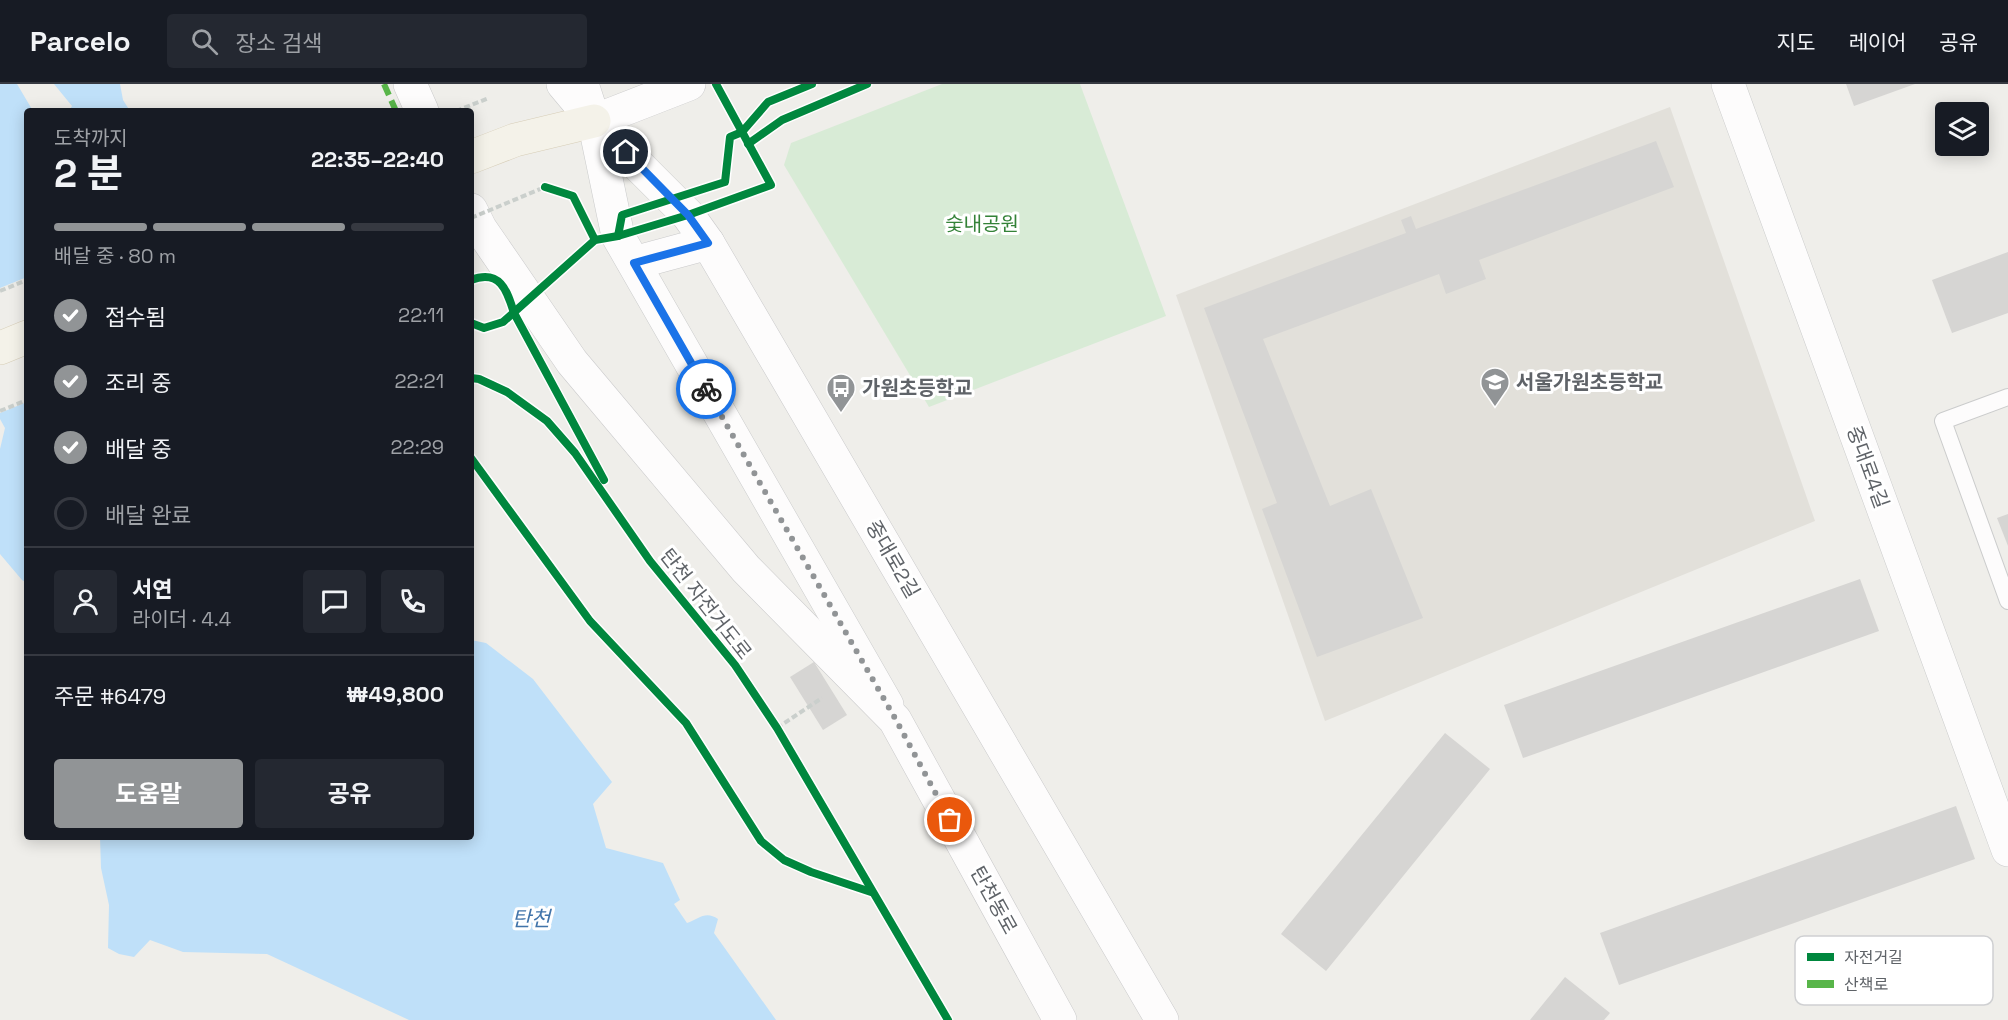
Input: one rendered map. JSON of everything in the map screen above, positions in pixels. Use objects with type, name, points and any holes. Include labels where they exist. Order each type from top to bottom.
[{"type":"main road","points":[[474,156],[515,140],[594,120]]},
{"type":"main road","points":[[0,348],[24,338]]},
{"type":"street","points":[[410,84],[421,108]]},
{"type":"street","name":"탄천동로","points":[[563,84],[594,120],[618,236],[896,720],[1059,1020]]},
{"type":"street","points":[[582,84],[594,120],[689,84]]},
{"type":"street","name":"중대로4길","points":[[1728,84],[2008,850]]},
{"type":"street","name":"중대로2길","points":[[594,120],[688,215],[708,243],[1162,1020]]},
{"type":"street","points":[[474,216],[572,362],[746,569],[896,720]]},
{"type":"street","points":[[634,263],[708,243]]},
{"type":"lane","points":[[2008,397],[1943,421],[2008,601]]},
{"type":"path","points":[[464,108],[489,98],[494,90]]},
{"type":"path","points":[[474,217],[545,187],[555,190]]},
{"type":"path","points":[[0,291],[24,281]]},
{"type":"path","points":[[0,411],[24,401]]},
{"type":"path","points":[[777,728],[822,698]]},
{"type":"path","points":[[771,719],[783,738]]},
{"type":"shaded area","name":"서울가원초등학교","points":[[1670,107],[1815,521],[1325,721],[1176,295]]},
{"type":"green space","name":"숯내공원","points":[[942,84],[1080,84],[1166,316],[929,407],[784,165],[791,143]]},
{"type":"water","points":[[0,84],[17,84],[31,108],[24,108],[24,581],[0,554],[0,449],[5,428],[0,419]]},
{"type":"water","points":[[54,84],[120,84],[123,100],[128,108],[71,108],[72,106]]},
{"type":"water","name":"탄천","points":[[474,641],[486,643],[533,679],[612,782],[593,804],[606,848],[663,863],[680,900],[674,904],[687,923],[706,915],[718,919],[714,933],[776,1020],[409,1020],[267,954],[183,952],[150,940],[134,957],[119,954],[108,948],[109,905],[101,868],[100,840],[474,840]]},
{"type":"pier","points":[[24,278],[24,403],[0,413],[0,288]]},
{"type":"building","points":[[1846,84],[1915,84],[1854,106]]},
{"type":"building","points":[[1656,141],[1674,187],[1479,260],[1486,279],[1446,294],[1439,274],[1263,339],[1330,506],[1371,489],[1423,618],[1317,657],[1262,509],[1277,503],[1204,308],[1406,233],[1401,220],[1411,216],[1416,229]]},
{"type":"building","points":[[2008,252],[2008,313],[1952,333],[1932,280]]},
{"type":"building","points":[[2008,514],[2008,546],[1997,518]]},
{"type":"building","points":[[1860,579],[1879,631],[1523,758],[1504,705]]},
{"type":"building","points":[[814,662],[847,715],[823,730],[790,677]]},
{"type":"building","points":[[1445,733],[1490,769],[1326,971],[1281,934]]},
{"type":"building","points":[[1956,806],[1975,859],[1619,985],[1600,933]]},
{"type":"building","points":[[1565,977],[1610,1013],[1604,1020],[1530,1020]]},
{"type":"marked path","points":[[384,84],[395,108]]},
{"type":"cycle path","points":[[474,324],[484,328],[503,322],[595,240],[618,236],[688,215],[771,185],[716,84]]},
{"type":"cycle path","points":[[618,236],[622,215],[725,182],[730,137],[742,132],[768,102],[812,84]]},
{"type":"cycle path","points":[[748,144],[782,120],[867,84]]},
{"type":"cycle path","points":[[545,187],[573,196],[595,240]]},
{"type":"cycle path","points":[[474,279],[489,277],[501,284],[505,290],[514,313],[604,480]]},
{"type":"cycle path","name":"탄천 자전거도로","points":[[474,378],[507,392],[547,421],[575,453],[650,561],[735,665],[777,728],[948,1020]]},
{"type":"cycle path","points":[[474,462],[590,621],[686,723],[761,841],[784,860],[811,872],[871,892]]},
{"type":"way so far","points":[[706,389],[896,720],[950,820]]},
{"type":"place","name":"서울가원초등학교","points":[[1495,408]]},
{"type":"place","name":"가원초등학교","points":[[841,414]]},
{"type":"route","points":[[626,152],[688,215],[708,243],[634,263],[706,389]]}]
